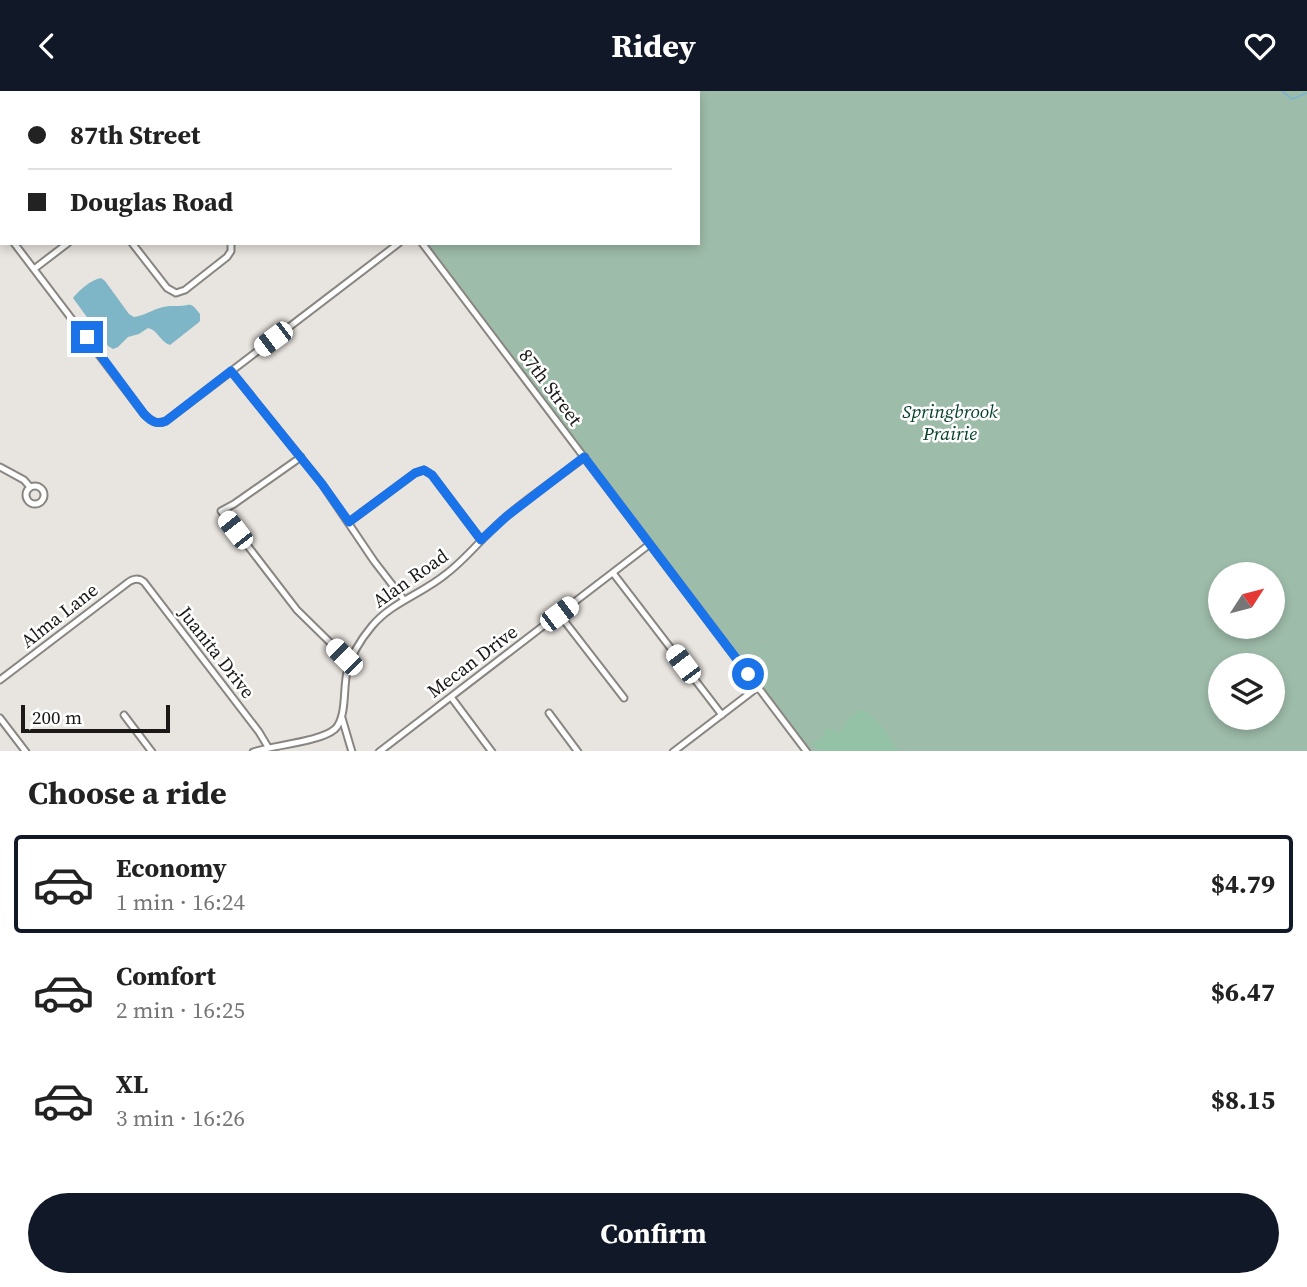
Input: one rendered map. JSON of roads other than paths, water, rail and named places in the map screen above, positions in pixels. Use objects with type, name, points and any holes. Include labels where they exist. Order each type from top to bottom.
[{"type":"street","points":[[16,245],[144,414],[157,423],[166,421],[396,245]]},
{"type":"street","points":[[34,269],[65,245]]},
{"type":"street","points":[[134,245],[167,288],[176,293],[183,291],[227,257],[231,252],[231,245]]},
{"type":"street","name":"87th Street","points":[[424,245],[807,751]]},
{"type":"street","points":[[231,371],[301,457],[404,600]]},
{"type":"street","points":[[301,457],[220,512],[298,610],[350,662]]},
{"type":"street","name":"Alan Road","points":[[342,718],[350,662],[371,627],[387,610],[446,575],[507,516],[584,457]]},
{"type":"street","points":[[0,467],[24,480],[30,487]]},
{"type":"street","points":[[349,522],[415,473],[424,470],[432,475],[481,540]]},
{"type":"street","name":"Mecan Drive","points":[[379,751],[650,544]]},
{"type":"street","points":[[613,573],[722,715]]},
{"type":"street","name":"Alma Lane","points":[[0,680],[125,584],[138,579]]},
{"type":"street","name":"Juanita Drive","points":[[138,579],[144,582],[268,747]]},
{"type":"street","points":[[559,614],[624,698]]},
{"type":"street","points":[[673,751],[758,687]]},
{"type":"street","points":[[451,697],[492,751]]},
{"type":"street","points":[[549,713],[578,751]]},
{"type":"street","points":[[124,715],[152,751]]},
{"type":"street","points":[[0,718],[26,751]]},
{"type":"street","points":[[253,751],[327,734],[342,718]]},
{"type":"street","points":[[342,718],[352,751]]},
{"type":"water","points":[[101,278],[134,317],[164,307],[190,305],[200,314],[200,321],[170,345],[148,328],[128,337],[113,349],[73,298],[93,281]]},
{"type":"waterway","points":[[1282,91],[1292,99],[1307,93]]},
{"type":"park label","name":"Springbrook Prairie","points":[[950,422]]}]
